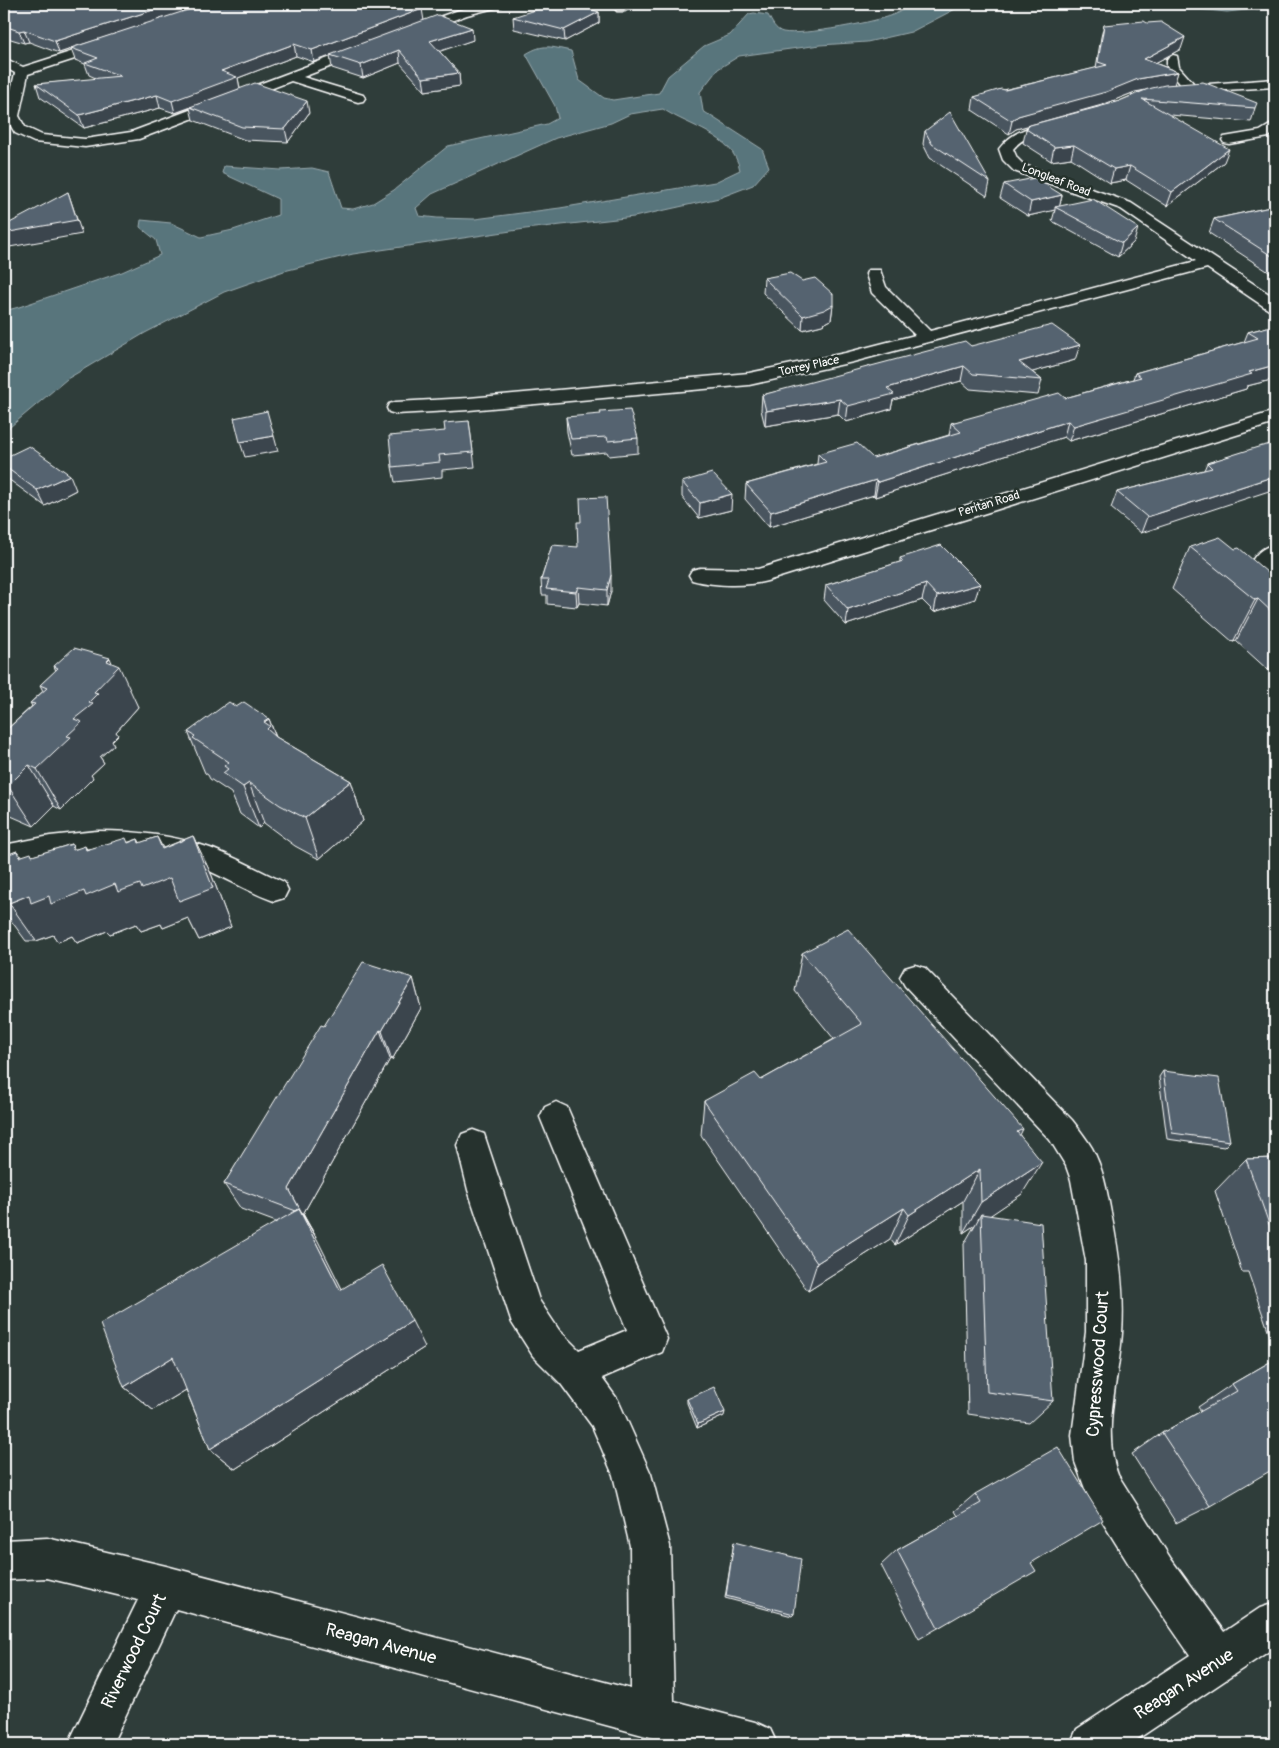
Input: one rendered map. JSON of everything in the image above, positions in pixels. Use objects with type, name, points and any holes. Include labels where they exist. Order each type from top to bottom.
[{"type":"street","points":[[400,36],[464,12],[498,4]]},
{"type":"street","points":[[4,62],[22,72],[116,41]]},
{"type":"street","points":[[22,72],[12,116],[20,130],[39,139],[86,144],[134,136],[382,43]]},
{"type":"street","points":[[1173,59],[1173,68],[1192,89]]},
{"type":"street","points":[[291,77],[358,98]]},
{"type":"street","points":[[1168,91],[1271,86]]},
{"type":"street","name":"Longleaf Road","points":[[1072,120],[1021,134],[1006,149],[1010,160],[1019,168],[1126,206],[1275,306]]},
{"type":"street","points":[[1229,140],[1264,134],[1275,126]]},
{"type":"street","name":"Torrey Place","points":[[396,408],[469,404],[749,379],[847,358],[1210,262]]},
{"type":"street","points":[[874,274],[878,289],[927,337]]},
{"type":"street","name":"Peritan Road","points":[[700,574],[738,577],[759,576],[1275,417]]},
{"type":"street","points":[[1275,551],[1266,556],[1261,563],[1262,572],[1275,588]]},
{"type":"street","points":[[4,855],[76,842],[122,841],[191,852],[274,890]]},
{"type":"street","name":"Cypresswood Court","points":[[915,977],[1061,1130],[1080,1158],[1088,1180],[1103,1261],[1104,1332],[1090,1435],[1094,1462],[1104,1488],[1219,1660]]},
{"type":"street","points":[[556,1117],[649,1340],[574,1371]]},
{"type":"street","points":[[473,1145],[485,1190],[525,1310],[546,1344],[574,1371],[605,1413],[632,1474],[650,1546],[653,1717]]},
{"type":"street","name":"Reagan Avenue","points":[[4,1560],[47,1558],[166,1586],[755,1744]]},
{"type":"street","name":"Riverwood Court","points":[[90,1744],[166,1586]]},
{"type":"street","name":"Reagan Avenue","points":[[1092,1744],[1275,1623]]},
{"type":"water","points":[[910,4],[965,4],[911,32],[867,42],[820,45],[739,56],[718,69],[700,92],[703,111],[762,149],[769,167],[753,185],[719,198],[634,217],[525,229],[353,254],[284,271],[224,292],[145,333],[67,379],[4,432],[4,311],[122,272],[160,255],[156,240],[140,227],[141,220],[171,223],[201,237],[233,230],[278,215],[278,199],[222,173],[224,166],[281,170],[312,168],[329,172],[341,208],[353,209],[373,203],[394,190],[448,146],[547,124],[558,118],[555,106],[526,54],[538,48],[548,47],[571,51],[579,80],[604,98],[613,100],[659,93],[668,76],[704,46],[730,35],[749,14],[768,15],[772,23],[780,31],[793,33],[840,27],[888,17]],"holes":[[[663,109],[709,133],[729,148],[736,158],[740,170],[715,182],[560,208],[475,219],[419,216],[416,208],[432,194],[556,138],[611,123],[630,114]]]},
{"type":"water","points":[[1143,4],[1275,4],[1275,7],[1227,12]]},
{"type":"building","points":[[4,4],[172,4],[55,41],[24,30],[19,31],[4,26]]},
{"type":"building","points":[[206,4],[408,4],[422,9],[312,50],[294,44],[221,71],[237,77],[172,101],[157,95],[79,115],[36,84],[121,76],[85,63],[98,58],[71,48]]},
{"type":"building","points":[[553,4],[574,4],[599,12],[564,30],[513,17]]},
{"type":"building","points":[[438,15],[472,28],[430,41],[459,73],[423,78],[399,50],[361,65],[330,55]]},
{"type":"building","points":[[1144,21],[1147,23],[1161,22],[1185,37],[1144,59],[1178,72],[1138,79],[1106,92],[1018,116],[1012,121],[974,97],[1107,65],[1098,62],[1104,25]]},
{"type":"building","points":[[1203,82],[1257,103],[1255,108],[1142,99],[1229,149],[1172,192],[1130,166],[1114,169],[1074,145],[1054,147],[1026,129],[1030,125],[1117,102],[1148,89],[1165,85]]},
{"type":"building","points":[[255,83],[307,101],[285,129],[242,127],[190,107]]},
{"type":"building","points":[[950,112],[990,182],[932,144],[925,131]]},
{"type":"building","points":[[1035,178],[1062,195],[1031,202],[1004,184]]},
{"type":"building","points":[[68,192],[77,220],[4,233],[4,226]]},
{"type":"building","points":[[1093,199],[1138,228],[1122,243],[1055,207]]},
{"type":"building","points":[[1275,206],[1275,258],[1214,219]]},
{"type":"building","points":[[790,273],[802,281],[815,278],[833,294],[833,305],[824,310],[803,316],[764,278]]},
{"type":"building","points":[[1052,325],[1080,345],[1019,362],[1042,380],[973,374],[964,366],[887,388],[894,394],[848,406],[840,399],[766,411],[762,395],[965,341],[971,346]]},
{"type":"building","points":[[1275,325],[1275,365],[1249,372],[1252,374],[1074,426],[1068,421],[878,482],[876,480],[771,512],[746,484],[826,462],[818,454],[857,443],[873,458],[961,432],[951,423],[1059,393],[1065,398],[1141,377],[1135,373],[1258,338],[1248,332]]},
{"type":"building","points":[[630,410],[638,438],[608,441],[607,437],[571,439],[566,417]]},
{"type":"building","points":[[267,411],[274,436],[240,442],[234,418]]},
{"type":"building","points":[[469,421],[473,452],[439,455],[440,462],[392,467],[389,436],[445,431],[444,423]]},
{"type":"building","points":[[1275,443],[1275,476],[1147,517],[1117,492],[1212,468],[1207,463]]},
{"type":"building","points":[[29,446],[70,475],[37,490],[4,466],[4,458]]},
{"type":"building","points":[[712,473],[732,494],[700,503],[682,482]]},
{"type":"building","points":[[606,497],[611,575],[607,590],[578,587],[576,592],[546,589],[549,580],[541,580],[552,545],[578,547],[577,522],[581,522],[580,498]]},
{"type":"building","points":[[1220,537],[1235,549],[1239,548],[1275,579],[1275,615],[1258,599],[1255,600],[1190,547]]},
{"type":"building","points":[[941,545],[980,584],[937,596],[926,584],[848,610],[826,585],[903,561],[900,558]]},
{"type":"building","points":[[74,648],[110,658],[107,661],[119,666],[94,692],[98,693],[89,702],[93,704],[74,719],[82,722],[67,736],[71,737],[37,769],[29,765],[8,786],[4,784],[4,732],[35,704],[30,703],[47,688],[40,685],[58,668],[54,666]]},
{"type":"building","points":[[229,702],[236,707],[244,702],[269,719],[264,722],[270,726],[267,729],[276,737],[351,781],[305,818],[280,805],[249,783],[243,787],[223,773],[228,769],[224,766],[229,762],[193,738],[195,736],[188,732]]},
{"type":"building","points":[[193,836],[213,888],[179,901],[170,878],[142,889],[140,884],[118,892],[115,884],[86,896],[84,891],[51,904],[49,896],[31,903],[29,895],[9,903],[4,903],[4,856],[17,851],[19,857],[31,853],[32,856],[72,844],[73,850],[85,846],[86,850],[126,838],[128,843],[138,839],[139,843],[157,837],[162,849]]},
{"type":"building","points":[[848,929],[1023,1129],[1017,1132],[1042,1162],[981,1202],[980,1169],[909,1215],[904,1208],[817,1263],[704,1101],[755,1073],[761,1080],[862,1024],[802,953]]},
{"type":"building","points":[[363,962],[413,978],[382,1031],[380,1030],[289,1189],[302,1213],[299,1209],[296,1211],[224,1184],[321,1025],[324,1026]]},
{"type":"building","points":[[1163,1071],[1219,1078],[1230,1141],[1172,1133]]},
{"type":"building","points":[[1275,1158],[1275,1241],[1246,1159]]},
{"type":"building","points":[[299,1209],[340,1290],[382,1265],[412,1321],[210,1449],[173,1357],[124,1387],[100,1324]]},
{"type":"building","points":[[981,1214],[1041,1223],[1053,1401],[987,1392]]},
{"type":"building","points":[[1275,1359],[1275,1468],[1210,1506],[1162,1433],[1237,1391],[1232,1384]]},
{"type":"building","points":[[714,1387],[725,1412],[698,1424],[687,1399]]},
{"type":"building","points":[[1058,1447],[1103,1520],[1031,1563],[1036,1571],[938,1628],[897,1550],[981,1503],[975,1494]]},
{"type":"building","points":[[734,1542],[801,1559],[794,1614],[726,1596]]},
{"type":"building","points":[[158,1741],[167,1744],[156,1744]]}]
